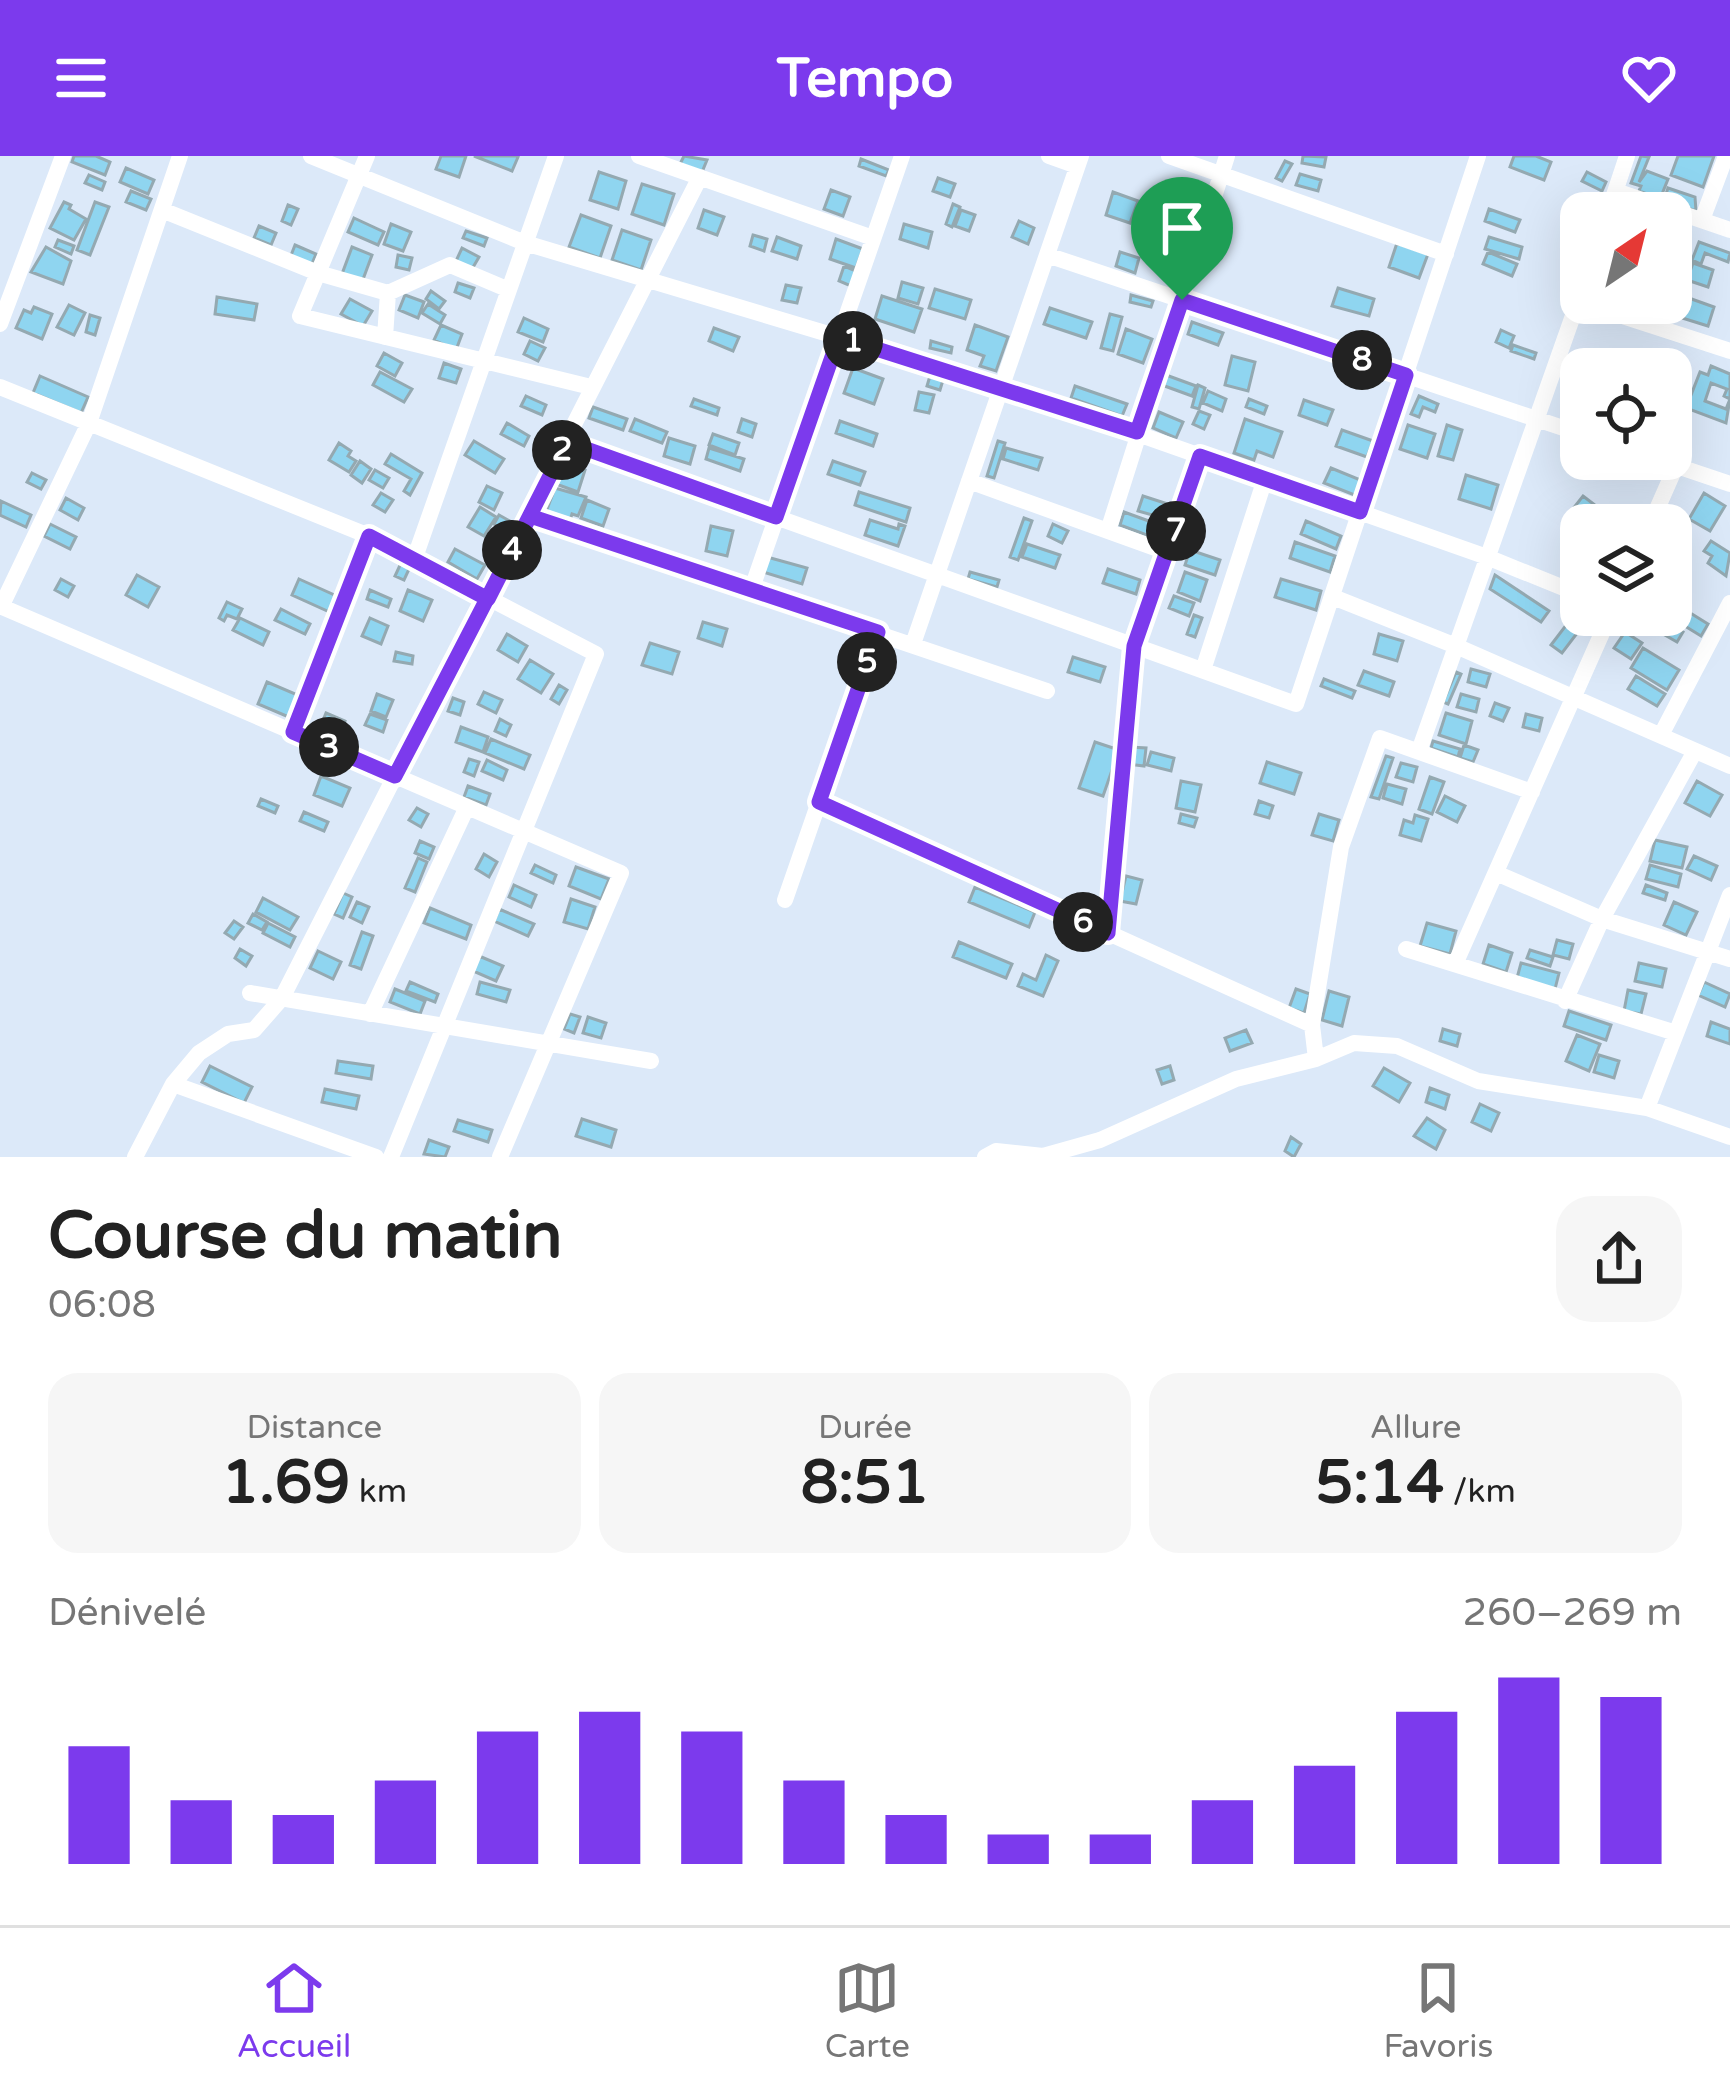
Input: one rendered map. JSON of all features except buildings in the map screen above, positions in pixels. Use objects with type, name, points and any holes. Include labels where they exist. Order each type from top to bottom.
[{"type":"street","points":[[0,324],[63,156]]},
{"type":"street","points":[[180,156],[89,423],[1,606],[621,873],[500,1157]]},
{"type":"street","points":[[311,156],[525,242],[1002,386],[1560,587]]},
{"type":"street","points":[[367,156],[300,316],[591,386]]},
{"type":"street","points":[[414,560],[556,156]]},
{"type":"street","points":[[639,156],[873,238]]},
{"type":"street","points":[[752,588],[902,156]]},
{"type":"street","points":[[913,644],[1079,161],[1049,156]]},
{"type":"street","points":[[1169,156],[1224,165],[1446,254]]},
{"type":"street","points":[[567,442],[1296,704],[1478,156]]},
{"type":"street","points":[[1627,156],[1616,191],[1730,230]]},
{"type":"street","points":[[1702,220],[1726,156]]},
{"type":"street","points":[[1108,531],[1224,165]]},
{"type":"street","points":[[135,1157],[173,1084],[199,1053],[228,1034],[254,1030],[282,998],[700,177]]},
{"type":"street","points":[[162,209],[318,273],[388,293],[450,265],[509,290]]},
{"type":"street","points":[[1047,255],[1560,427]]},
{"type":"street","points":[[385,337],[388,293]]},
{"type":"street","points":[[1419,752],[1571,324]]},
{"type":"street","points":[[1651,324],[1730,351]]},
{"type":"street","points":[[0,387],[369,536],[596,654],[391,1157]]},
{"type":"street","points":[[1108,933],[1134,646],[1200,456]]},
{"type":"street","points":[[1692,471],[1730,484]]},
{"type":"street","points":[[1203,670],[1265,479]]},
{"type":"street","points":[[969,481],[1169,553]]},
{"type":"street","points":[[530,516],[1047,691]]},
{"type":"street","points":[[293,732],[369,536]]},
{"type":"street","points":[[1333,597],[1730,766]]},
{"type":"street","points":[[1661,735],[1730,603]]},
{"type":"street","points":[[785,900],[878,632]]},
{"type":"street","points":[[1456,962],[1601,636]]},
{"type":"street","points":[[1316,1059],[1312,1025],[1341,847],[1380,738],[1532,792]]},
{"type":"street","points":[[1565,1001],[1602,919],[1696,751]]},
{"type":"street","points":[[819,802],[1312,1025]]},
{"type":"street","points":[[370,1013],[467,807]]},
{"type":"street","points":[[1496,873],[1602,919],[1730,959]]},
{"type":"street","points":[[1647,1108],[1730,895]]},
{"type":"street","points":[[1406,949],[1676,1033]]},
{"type":"street","points":[[250,993],[651,1061]]},
{"type":"street","points":[[985,1157],[996,1151],[1043,1156],[1100,1140],[1236,1079],[1316,1059],[1354,1043],[1396,1046],[1478,1081],[1647,1108],[1730,1138],[1721,1157]]},
{"type":"street","points":[[173,1084],[376,1157]]},
{"type":"route","points":[[1182,300],[1137,432],[839,337],[776,517],[567,442],[488,599],[395,776],[293,732],[369,536],[488,599],[530,516],[878,632],[819,802],[1108,933],[1134,646],[1200,456],[1360,512],[1406,375],[1182,300]]}]
